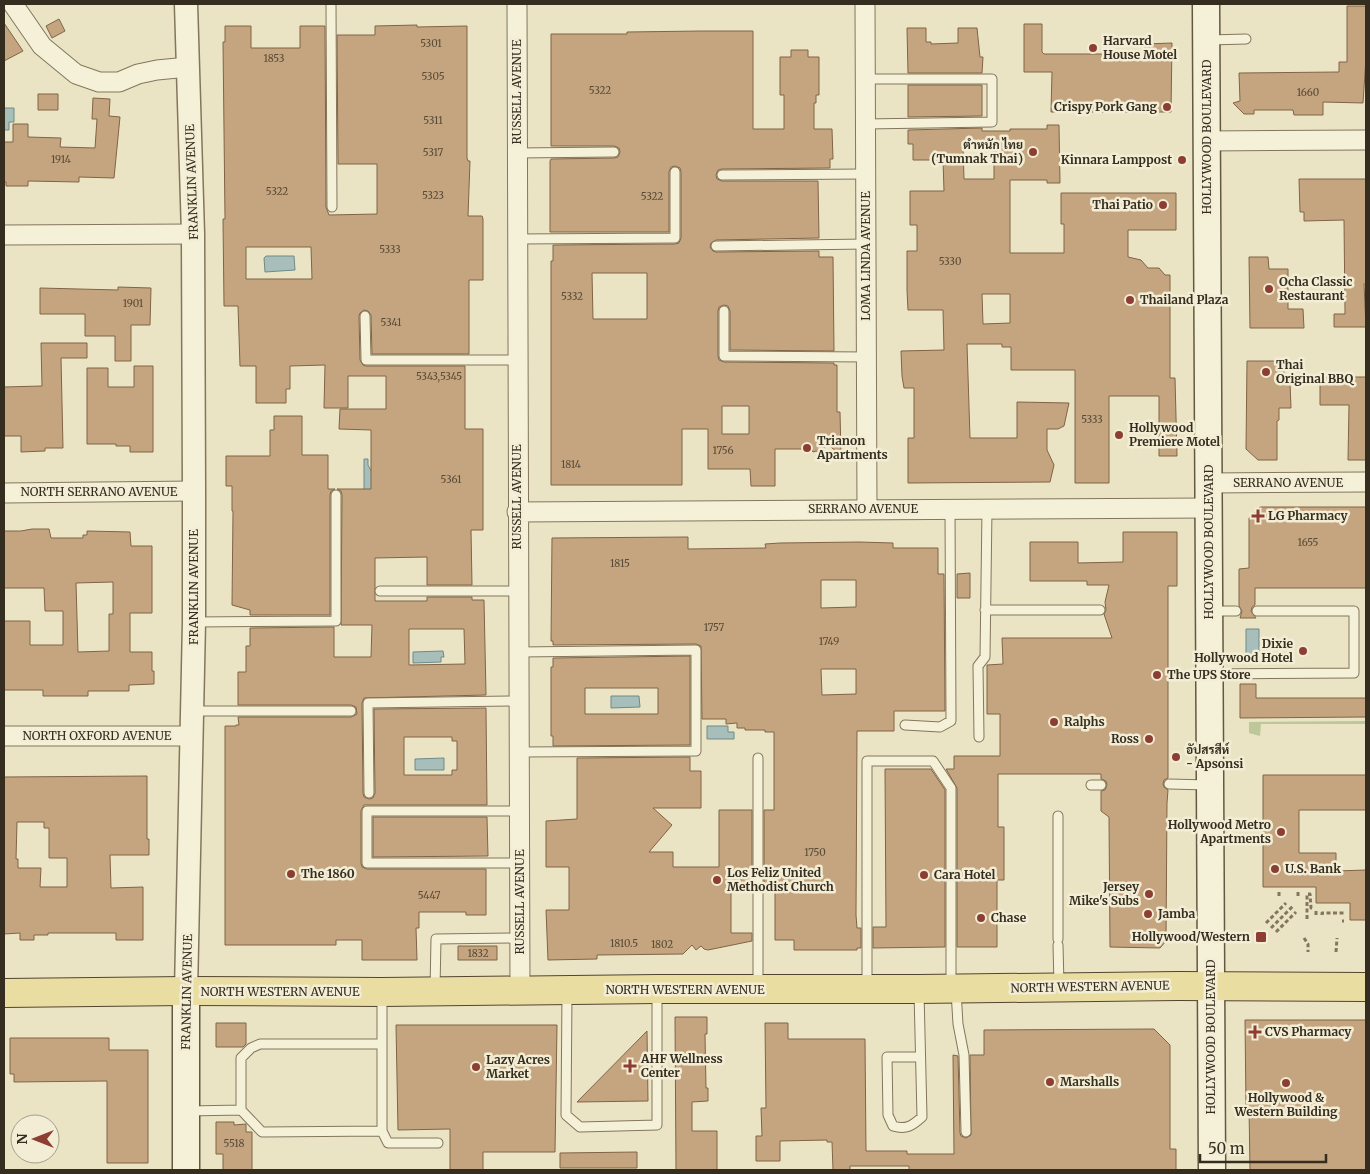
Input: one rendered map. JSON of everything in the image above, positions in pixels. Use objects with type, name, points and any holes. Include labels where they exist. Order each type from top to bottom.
[{"type":"main road","name":"HOLLYWOOD BOULEVARD","points":[[1206,4],[1212,1170]]},
{"type":"main road","name":"NORTH WESTERN AVENUE","points":[[4,993],[1366,987]]},
{"type":"main road","name":"FRANKLIN AVENUE","points":[[186,991],[186,1170]]},
{"type":"street","points":[[13,4],[42,46],[76,74],[99,82],[119,82],[138,74],[188,67]]},
{"type":"street","name":"FRANKLIN AVENUE","points":[[186,4],[193,234],[194,491],[194,622],[186,991]]},
{"type":"street","name":"RUSSELL AVENUE","points":[[517,4],[517,512],[520,990]]},
{"type":"street","name":"LOMA LINDA AVENUE","points":[[865,4],[867,509]]},
{"type":"street","points":[[1207,141],[1366,140]]},
{"type":"street","points":[[4,235],[193,234]]},
{"type":"street","name":"SERRANO AVENUE","points":[[517,512],[987,509],[1209,496],[1366,482]]},
{"type":"street","name":"NORTH SERRANO AVENUE","points":[[4,493],[194,491]]},
{"type":"street","name":"NORTH OXFORD AVENUE","points":[[4,736],[191,736]]},
{"type":"lane","points":[[331,4],[332,207]]},
{"type":"lane","points":[[1207,40],[1246,39]]},
{"type":"lane","points":[[865,79],[992,79],[992,122],[865,124]]},
{"type":"lane","points":[[517,153],[614,152]]},
{"type":"lane","points":[[517,239],[675,238],[675,172]]},
{"type":"lane","points":[[722,175],[865,174]]},
{"type":"lane","points":[[716,246],[866,244]]},
{"type":"lane","points":[[724,312],[724,356],[866,357]]},
{"type":"lane","points":[[365,316],[366,360],[517,360]]},
{"type":"lane","points":[[194,622],[336,621],[336,495]]},
{"type":"lane","points":[[905,726],[940,727],[951,721],[950,509]]},
{"type":"lane","points":[[979,737],[978,666],[984,657],[987,509]]},
{"type":"lane","points":[[380,591],[518,591]]},
{"type":"lane","points":[[985,610],[1100,610]]},
{"type":"lane","points":[[1209,611],[1236,611]]},
{"type":"lane","points":[[1208,674],[1354,673],[1354,612],[1257,611]]},
{"type":"lane","points":[[518,652],[696,650],[696,751],[519,752]]},
{"type":"lane","points":[[369,793],[368,703],[519,701]]},
{"type":"lane","points":[[191,711],[351,711]]},
{"type":"lane","points":[[758,758],[758,990]]},
{"type":"lane","points":[[867,989],[867,761],[933,761],[951,788],[954,989],[964,1055],[966,1132]]},
{"type":"lane","points":[[1091,784],[1101,784]]},
{"type":"lane","points":[[1169,784],[1209,784]]},
{"type":"lane","points":[[520,811],[367,811],[367,863],[520,863]]},
{"type":"lane","points":[[1058,816],[1059,987]]},
{"type":"lane","points":[[436,991],[436,938],[520,938]]},
{"type":"lane","points":[[567,990],[566,1115],[580,1127],[657,1125],[657,989]]},
{"type":"lane","points":[[919,989],[922,1118],[910,1128],[893,1126],[888,1115],[887,1057],[920,1057]]},
{"type":"lane","points":[[382,992],[382,1131],[388,1143],[438,1143]]},
{"type":"lane","points":[[382,1044],[260,1044],[251,1048],[241,1058],[241,1110],[262,1132],[382,1131]]},
{"type":"lane","points":[[186,1111],[241,1110]]},
{"type":"path","points":[[1307,919],[1307,894],[1310,894],[1310,908],[1315,911]]},
{"type":"path","points":[[1266,923],[1286,903]]},
{"type":"path","points":[[1271,928],[1293,906]]},
{"type":"path","points":[[1276,932],[1296,912]]},
{"type":"path","points":[[1322,915],[1322,913],[1344,913]]},
{"type":"path","points":[[1304,938],[1308,944],[1308,952]]},
{"type":"path","points":[[1336,952],[1337,938]]},
{"type":"green space","points":[[1366,721],[1366,724],[1261,724],[1260,736],[1249,733],[1249,722]]},
{"type":"water","points":[[4,108],[14,108],[14,122],[9,122],[9,130],[4,130]]},
{"type":"water","points":[[266,256],[294,256],[295,270],[265,272],[264,258]]},
{"type":"water","points":[[364,459],[368,459],[368,465],[381,489],[364,492]]},
{"type":"water","points":[[1246,629],[1259,629],[1259,659],[1246,659]]},
{"type":"water","points":[[443,651],[444,657],[441,657],[441,662],[413,663],[413,652]]},
{"type":"water","points":[[611,696],[639,696],[640,707],[611,708]]},
{"type":"water","points":[[707,726],[728,726],[728,732],[734,732],[734,739],[707,739]]},
{"type":"water","points":[[444,758],[444,770],[415,770],[415,759]]},
{"type":"building","points":[[1347,6],[1366,6],[1366,58],[1363,103],[1323,102],[1323,115],[1294,115],[1293,110],[1254,110],[1254,114],[1244,114],[1233,103],[1240,101],[1239,73],[1339,72],[1339,62],[1347,62]]},
{"type":"building","points":[[59,19],[65,31],[52,38],[46,26]]},
{"type":"building","points":[[4,23],[23,51],[4,61]]},
{"type":"building","points":[[1024,24],[1042,24],[1042,52],[1044,54],[1145,54],[1145,44],[1172,43],[1171,112],[1051,112],[1052,72],[1024,72]]},
{"type":"building","points":[[225,26],[251,26],[251,48],[300,48],[300,26],[325,26],[326,207],[329,215],[377,214],[377,164],[338,164],[337,35],[375,35],[375,26],[467,26],[467,158],[470,161],[468,216],[482,216],[483,219],[483,280],[469,280],[469,354],[372,354],[371,315],[368,311],[364,310],[359,316],[360,360],[363,365],[465,366],[465,429],[483,429],[483,530],[471,530],[472,585],[427,585],[427,557],[375,558],[375,601],[427,601],[427,597],[472,597],[472,600],[484,600],[486,695],[364,698],[362,703],[363,793],[364,797],[369,799],[373,798],[375,793],[374,709],[486,708],[487,805],[364,805],[361,811],[362,867],[367,869],[486,869],[486,915],[466,915],[466,912],[419,912],[419,928],[416,928],[417,960],[362,960],[362,940],[336,940],[336,945],[225,945],[225,726],[239,725],[238,717],[351,717],[357,714],[356,707],[351,705],[238,705],[238,672],[246,672],[246,646],[250,646],[250,628],[334,627],[334,657],[371,657],[372,625],[341,625],[342,495],[341,491],[337,489],[371,489],[371,430],[339,429],[340,409],[386,409],[386,376],[348,376],[348,408],[324,408],[325,365],[290,366],[290,389],[286,389],[286,403],[256,403],[256,366],[240,366],[238,306],[224,306],[223,42],[225,42]],"holes":[[[246,247],[311,247],[312,279],[246,279]],[[409,629],[464,629],[465,664],[409,665]],[[404,737],[452,737],[452,741],[457,741],[457,770],[452,770],[452,775],[404,775]]]},
{"type":"building","points":[[907,28],[926,28],[926,42],[931,42],[931,44],[958,43],[958,28],[977,28],[980,57],[983,57],[982,73],[908,73]]},
{"type":"building","points":[[753,31],[753,129],[784,129],[784,95],[780,95],[780,57],[791,57],[791,50],[808,50],[808,57],[819,57],[819,95],[816,95],[816,103],[814,103],[814,129],[832,129],[833,159],[830,159],[830,168],[722,169],[718,170],[716,175],[717,179],[722,181],[818,181],[819,238],[716,240],[711,243],[710,247],[713,251],[819,251],[819,257],[833,257],[834,351],[730,350],[730,311],[728,306],[719,307],[719,360],[724,362],[834,363],[834,365],[837,365],[837,412],[840,412],[841,455],[827,444],[821,452],[813,452],[811,449],[775,449],[775,486],[751,486],[750,469],[708,469],[708,429],[682,429],[682,485],[551,485],[551,261],[553,261],[553,245],[675,244],[679,243],[681,238],[681,172],[680,168],[675,166],[671,167],[669,172],[669,232],[550,232],[551,159],[614,158],[618,157],[620,152],[619,148],[614,146],[551,146],[551,34],[627,34],[627,32]],"holes":[[[592,273],[647,273],[647,319],[593,319]],[[722,406],[749,406],[749,434],[722,434]]]},
{"type":"building","points":[[908,85],[982,85],[982,116],[908,117]]},
{"type":"building","points":[[38,94],[58,94],[58,110],[38,110]]},
{"type":"building","points":[[93,98],[110,99],[109,116],[120,117],[114,178],[79,177],[79,182],[28,181],[28,186],[6,186],[6,182],[4,182],[4,142],[13,142],[13,124],[28,124],[28,137],[61,138],[60,147],[95,148],[97,119],[92,119]]},
{"type":"building","points":[[1047,125],[1059,125],[1060,183],[1047,183],[1047,180],[1010,180],[1010,253],[1064,253],[1064,224],[1061,224],[1061,193],[1176,193],[1176,230],[1128,230],[1128,257],[1141,260],[1148,268],[1159,268],[1165,275],[1170,275],[1170,378],[1175,378],[1177,456],[1159,456],[1159,396],[1109,396],[1109,483],[1075,483],[1075,370],[1011,370],[1011,347],[1002,347],[1002,344],[967,344],[970,438],[1017,438],[1017,402],[1069,403],[1064,426],[1058,429],[1047,429],[1047,450],[1054,465],[1050,482],[908,483],[908,438],[914,438],[914,388],[904,388],[901,351],[944,350],[943,310],[908,310],[907,251],[917,251],[917,225],[910,225],[910,191],[944,191],[943,160],[913,160],[913,144],[908,144],[908,130],[982,128],[982,131],[1010,131],[1010,129],[1047,129]],"holes":[[[994,146],[994,179],[964,179],[963,147]],[[982,294],[1010,294],[1010,323],[983,324]]]},
{"type":"building","points":[[1299,179],[1366,179],[1366,284],[1364,284],[1366,327],[1334,327],[1334,314],[1345,314],[1344,220],[1304,221],[1304,212],[1300,212]]},
{"type":"building","name":"Ocha Classic Restaurant","points":[[1249,257],[1268,257],[1269,269],[1288,269],[1288,309],[1303,309],[1304,328],[1250,328]]},
{"type":"building","points":[[118,287],[151,288],[150,325],[131,325],[131,361],[115,361],[115,336],[85,336],[85,314],[40,314],[40,288],[118,290]]},
{"type":"building","points":[[41,343],[87,343],[87,358],[61,358],[63,448],[45,448],[45,451],[21,452],[21,436],[4,436],[4,387],[42,386]]},
{"type":"building","points":[[1247,361],[1284,361],[1284,383],[1290,383],[1291,408],[1279,408],[1277,460],[1258,460],[1246,449]]},
{"type":"building","points":[[134,366],[153,366],[153,452],[130,452],[130,446],[116,446],[116,444],[87,444],[87,368],[108,368],[108,387],[134,387]]},
{"type":"building","points":[[1320,377],[1366,377],[1366,460],[1348,460],[1349,405],[1320,405]]},
{"type":"building","points":[[274,416],[302,416],[302,455],[328,455],[328,489],[335,489],[331,491],[330,495],[330,615],[250,615],[250,610],[232,605],[232,486],[226,486],[226,456],[270,456],[270,430],[274,430]]},
{"type":"building","points":[[1260,507],[1366,507],[1366,588],[1255,588],[1255,605],[1251,611],[1256,618],[1240,618],[1242,611],[1239,606],[1239,569],[1249,568],[1249,518]]},
{"type":"building","points":[[49,529],[51,538],[83,538],[83,535],[87,535],[87,531],[130,532],[131,546],[152,546],[152,613],[130,613],[130,652],[152,652],[154,684],[129,685],[129,691],[88,691],[88,696],[43,696],[43,690],[4,690],[4,621],[30,621],[30,645],[63,645],[63,611],[45,611],[44,588],[4,588],[4,531]],"holes":[[[113,582],[113,614],[109,614],[109,651],[78,652],[76,583]]]},
{"type":"building","points":[[1123,532],[1177,532],[1177,586],[1168,586],[1168,778],[1164,780],[1163,784],[1168,790],[1166,941],[1160,948],[1110,947],[1109,817],[1101,811],[1101,791],[1105,790],[1107,785],[1106,781],[1101,779],[1101,774],[998,774],[998,827],[1004,827],[1004,880],[997,880],[997,947],[957,947],[957,788],[946,769],[954,769],[954,756],[1000,756],[1000,714],[987,714],[987,665],[1003,664],[1002,638],[1112,638],[1104,614],[1109,585],[1087,585],[1087,581],[1030,581],[1030,542],[1078,542],[1078,563],[1123,562]]},
{"type":"building","points":[[688,537],[688,549],[766,548],[765,544],[780,543],[859,542],[893,543],[893,548],[938,548],[938,574],[944,574],[945,711],[894,711],[894,731],[857,731],[856,915],[857,928],[861,928],[861,948],[857,948],[857,950],[794,950],[794,940],[775,940],[775,882],[764,884],[764,810],[774,810],[774,732],[737,728],[737,723],[726,724],[726,719],[702,719],[701,646],[696,644],[553,645],[553,641],[551,641],[552,538]],"holes":[[[821,580],[856,580],[856,607],[821,608]],[[821,669],[856,669],[856,694],[822,695]]]},
{"type":"building","points":[[970,573],[970,598],[957,598],[957,574]]},
{"type":"building","points":[[690,656],[690,745],[553,746],[553,736],[551,736],[551,667],[553,667],[553,658]],"holes":[[[585,688],[658,688],[658,714],[585,714]]]},
{"type":"building","points":[[1240,684],[1256,684],[1256,698],[1366,698],[1366,717],[1240,718]]},
{"type":"building","points":[[690,757],[690,771],[701,771],[701,808],[653,808],[672,825],[649,852],[673,852],[673,867],[719,867],[719,810],[752,810],[752,887],[731,891],[731,933],[752,933],[752,941],[708,950],[701,946],[696,950],[692,945],[683,954],[597,955],[597,959],[548,960],[546,910],[569,910],[569,867],[546,867],[546,821],[577,819],[577,758]]},
{"type":"building","name":"Cara Hotel","points":[[885,769],[931,769],[945,790],[945,947],[873,948],[873,927],[886,927]]},
{"type":"building","name":"Hollywood Metro Apartments","points":[[1263,775],[1366,775],[1366,810],[1299,810],[1299,853],[1336,853],[1336,871],[1366,870],[1366,920],[1350,920],[1350,903],[1316,903],[1316,887],[1263,887]]},
{"type":"building","points":[[147,776],[147,839],[149,839],[149,855],[110,855],[111,888],[143,887],[143,940],[116,940],[116,933],[48,933],[48,935],[34,935],[34,940],[20,940],[20,933],[4,934],[4,777]],"holes":[[[17,822],[44,822],[44,828],[49,828],[49,858],[67,858],[67,887],[40,887],[41,868],[18,868],[18,859],[16,859]]]},
{"type":"building","points":[[373,817],[487,817],[488,856],[373,857]]},
{"type":"building","points":[[458,946],[497,946],[497,960],[458,960]]},
{"type":"building","points":[[675,1017],[707,1017],[707,1034],[705,1034],[708,1101],[692,1102],[692,1131],[717,1131],[717,1170],[676,1170]]},
{"type":"building","points":[[1245,1020],[1366,1020],[1366,1170],[1250,1170],[1249,1107],[1246,1107]]},
{"type":"building","points":[[216,1023],[246,1023],[246,1044],[243,1047],[216,1047]]},
{"type":"building","points":[[765,1023],[788,1023],[788,1039],[865,1039],[866,1151],[907,1151],[907,1154],[954,1154],[953,1055],[958,1056],[960,1133],[961,1136],[966,1138],[971,1135],[970,1055],[984,1055],[984,1030],[1154,1029],[1170,1045],[1170,1149],[1176,1149],[1176,1170],[909,1170],[909,1166],[850,1166],[850,1170],[833,1170],[832,1142],[827,1142],[827,1140],[780,1141],[780,1161],[756,1161],[756,1136],[762,1136],[761,1108],[766,1108]]},
{"type":"building","name":"Lazy Acres Market","points":[[396,1025],[557,1025],[555,1152],[483,1152],[483,1170],[450,1170],[450,1129],[398,1130]]},
{"type":"building","name":"AHF Wellness Center","points":[[647,1031],[648,1101],[577,1102]]},
{"type":"building","points":[[10,1038],[109,1038],[109,1050],[148,1050],[148,1163],[107,1163],[107,1081],[14,1082],[14,1074],[10,1074]]},
{"type":"building","points":[[216,1122],[234,1122],[234,1125],[246,1124],[246,1132],[252,1132],[252,1170],[223,1170],[223,1154],[216,1154]]},
{"type":"building","points":[[637,1152],[637,1168],[560,1168],[560,1153]]},
{"type":"place","name":"Harvard House Motel","points":[[1093,48]]},
{"type":"place","name":"Crispy Pork Gang","points":[[1167,107]]},
{"type":"place","name":"ตำหนัก ไทย (Tumnak Thai)","points":[[1033,152]]},
{"type":"place","name":"Kinnara Lamppost","points":[[1182,160]]},
{"type":"place","name":"Thai Patio","points":[[1163,205]]},
{"type":"place","name":"Ocha Classic Restaurant","points":[[1269,289]]},
{"type":"place","name":"Thailand Plaza","points":[[1130,300]]},
{"type":"place","name":"Thai Original BBQ","points":[[1266,372]]},
{"type":"place","name":"Hollywood Premiere Motel","points":[[1119,435]]},
{"type":"place","name":"Trianon Apartments","points":[[807,448]]},
{"type":"place","name":"LG Pharmacy","points":[[1258,516]]},
{"type":"place","name":"Dixie Hollywood Hotel","points":[[1303,651]]},
{"type":"place","name":"The UPS Store","points":[[1157,675]]},
{"type":"place","name":"Ralphs","points":[[1054,722]]},
{"type":"place","name":"Ross","points":[[1149,739]]},
{"type":"place","name":"อัปสรสีห์ - Apsonsi","points":[[1176,757]]},
{"type":"place","name":"Hollywood Metro Apartments","points":[[1281,832]]},
{"type":"place","name":"U.S. Bank","points":[[1275,869]]},
{"type":"place","name":"The 1860","points":[[291,874]]},
{"type":"place","name":"Cara Hotel","points":[[924,875]]},
{"type":"place","name":"Los Feliz United Methodist Church","points":[[717,880]]},
{"type":"place","name":"Jersey Mike's Subs","points":[[1149,894]]},
{"type":"place","name":"Jamba","points":[[1148,914]]},
{"type":"place","name":"Chase","points":[[981,918]]},
{"type":"place","name":"Hollywood/Western","points":[[1261,937]]},
{"type":"place","name":"CVS Pharmacy","points":[[1255,1032]]},
{"type":"place","name":"AHF Wellness Center","points":[[630,1066]]},
{"type":"place","name":"Lazy Acres Market","points":[[476,1067]]},
{"type":"place","name":"Marshalls","points":[[1050,1082]]},
{"type":"place","name":"Hollywood & Western Building","points":[[1286,1083]]}]
